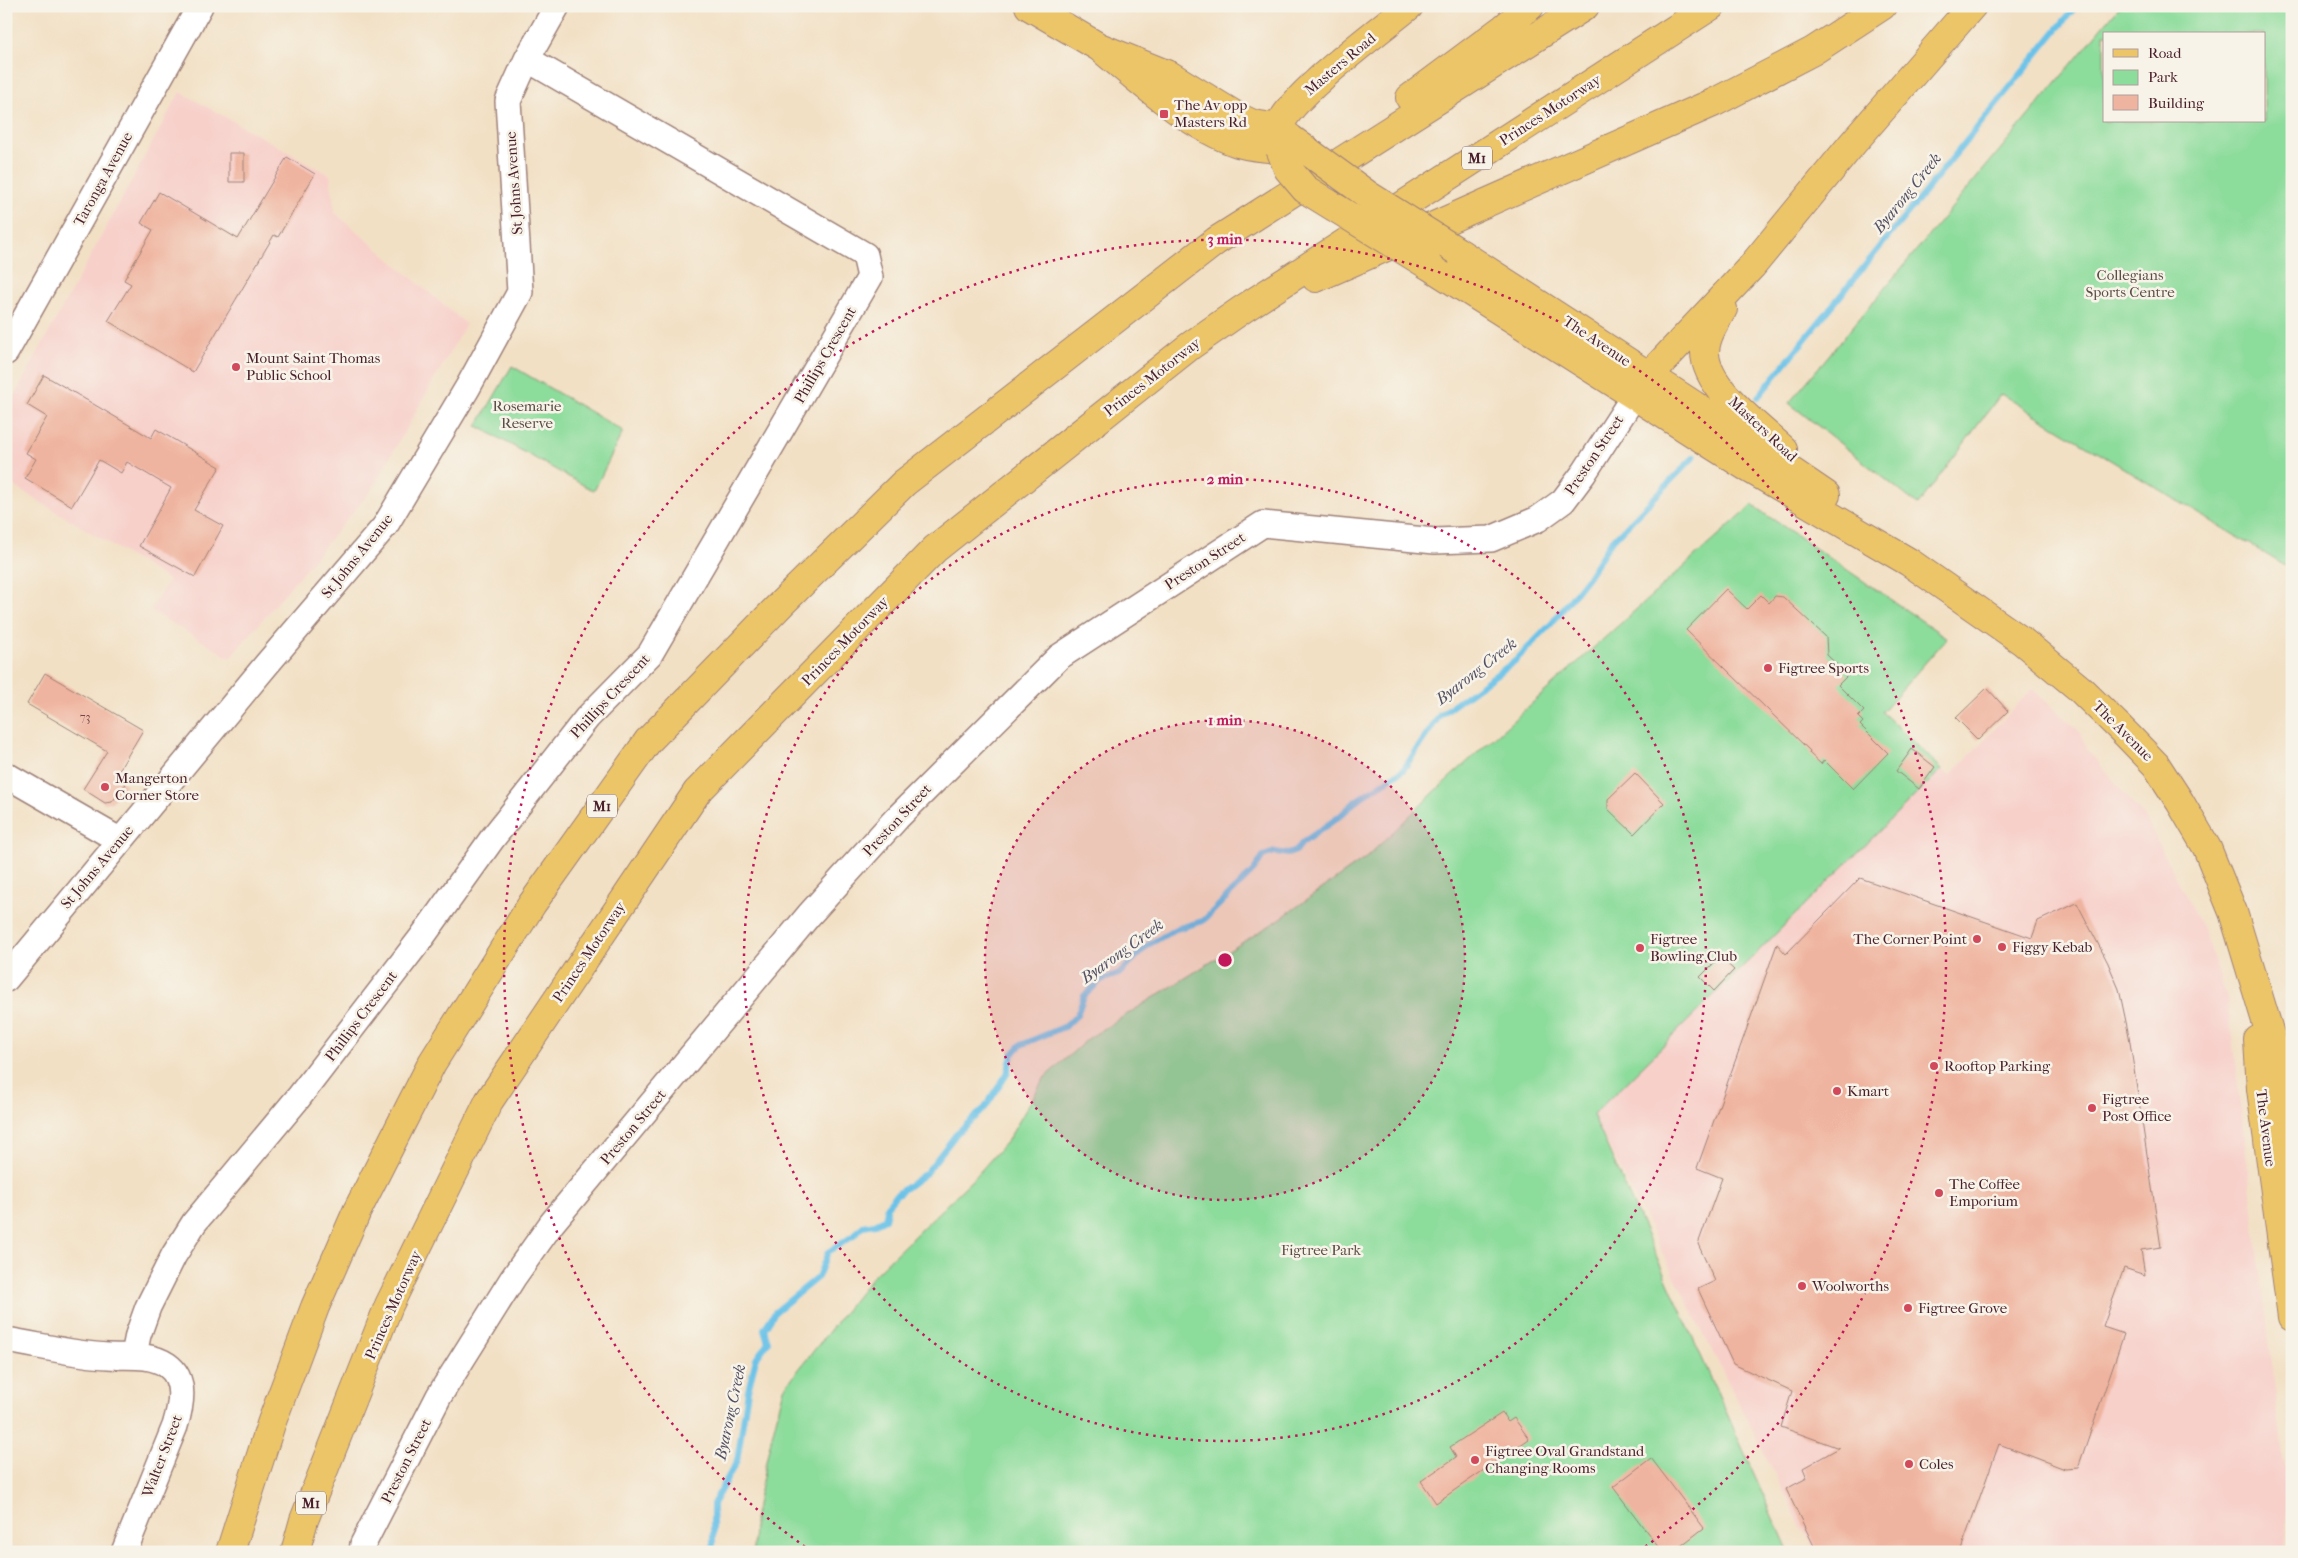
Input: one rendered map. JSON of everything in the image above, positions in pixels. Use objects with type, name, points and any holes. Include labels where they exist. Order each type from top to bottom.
[{"type":"main road","name":"The Avenue","points":[[1030,6],[1099,47],[1171,76],[1362,191],[1457,251],[1642,386]]},
{"type":"main road","name":"Masters Road","points":[[1281,143],[1290,108],[1409,6]]},
{"type":"main road","points":[[1216,241],[1504,28],[1530,6]]},
{"type":"main road","name":"M1","points":[[230,1552],[271,1424],[314,1306],[357,1211],[432,1063],[532,904],[648,741],[904,483],[1216,241],[1585,6]]},
{"type":"main road","name":"Princes Motorway","points":[[295,1552],[304,1520],[389,1305],[489,1101],[696,792],[935,549],[1190,346],[1243,309],[1710,6]]},
{"type":"main road","points":[[1243,309],[1715,102],[1813,51],[1882,6]]},
{"type":"main road","name":"Masters Road","points":[[1642,386],[1752,266],[1853,143],[1972,6]]},
{"type":"main road","name":"The Avenue","points":[[1281,143],[1288,169],[1306,189],[1428,265],[1642,386],[1825,494],[1910,562],[2022,641],[2079,688],[2156,765],[2207,848],[2233,912],[2274,1051],[2292,1159]]},
{"type":"main road","name":"Masters Road","points":[[1752,266],[1716,321],[1707,341],[1706,361],[1714,378],[1745,414],[1910,562]]},
{"type":"main road","name":"The Avenue","points":[[2250,968],[2257,1016],[2261,1089],[2292,1317]]},
{"type":"main road","points":[[314,1552],[330,1455]]},
{"type":"street","name":"Taronga Avenue","points":[[6,352],[200,6]]},
{"type":"street","name":"St Johns Avenue","points":[[6,979],[119,840],[385,526],[468,387],[520,292],[508,100],[527,59],[557,6]]},
{"type":"street","name":"Phillips Crescent","points":[[134,1355],[138,1335],[148,1307],[174,1255],[194,1223],[299,1097],[422,937],[492,839],[587,718],[650,654],[870,277],[865,256],[527,59]]},
{"type":"street","name":"Preston Street","points":[[362,1552],[363,1544],[439,1396],[513,1278],[552,1223],[809,915],[897,818],[1059,657],[1263,524],[1435,541],[1491,539],[1538,519],[1563,501],[1642,386]]},
{"type":"street","points":[[6,774],[119,840]]},
{"type":"street","name":"Walter Street","points":[[6,1340],[108,1356],[134,1355],[155,1360],[168,1366],[176,1375],[181,1390],[181,1399],[175,1426],[124,1552]]},
{"type":"shaded area","name":"Mount Saint Thomas Public School","points":[[180,92],[330,175],[335,213],[466,324],[370,492],[230,658],[150,610],[169,580],[6,481],[6,411]]},
{"type":"shaded area","points":[[2032,689],[2079,731],[2087,749],[2146,819],[2204,931],[2227,997],[2286,1480],[2287,1527],[2285,1552],[1814,1552],[1593,1115],[1942,769],[1950,776]]},
{"type":"green space","name":"Collegians Sports Centre","points":[[2120,6],[2292,6],[2292,570],[2001,394],[1918,505],[1789,403]]},
{"type":"green space","name":"Rosemarie Reserve","points":[[512,366],[623,431],[594,491],[477,426]]},
{"type":"green space","name":"Figtree Park","points":[[1752,505],[1947,638],[1882,712],[1942,769],[1593,1115],[1789,1552],[753,1552],[754,1520],[784,1388],[874,1275],[977,1175],[1008,1140],[1045,1077],[1089,1038],[1277,921],[1367,857],[1446,781]]},
{"type":"building","points":[[229,153],[244,153],[244,182],[229,182]]},
{"type":"building","points":[[287,157],[315,174],[278,237],[274,235],[193,372],[108,321],[131,284],[124,280],[153,230],[141,223],[159,192],[238,239]]},
{"type":"building","points":[[44,375],[151,438],[156,429],[220,467],[194,510],[223,526],[195,577],[139,546],[171,488],[127,462],[121,473],[99,460],[72,506],[25,478],[36,459],[26,453],[47,417],[27,405]]},
{"type":"building","points":[[1726,589],[1747,609],[1761,595],[1769,603],[1775,596],[1783,597],[1826,637],[1827,655],[1848,675],[1838,685],[1864,711],[1858,717],[1863,722],[1860,725],[1888,753],[1853,789],[1824,760],[1821,764],[1809,753],[1810,751],[1686,630]]},
{"type":"building","points":[[45,673],[143,730],[115,777],[126,784],[112,802],[105,803],[83,789],[107,751],[27,704]]},
{"type":"building","points":[[1987,688],[2008,711],[1978,740],[1956,718]]},
{"type":"building","points":[[1912,749],[1935,767],[1919,789],[1896,771]]},
{"type":"building","points":[[1635,773],[1664,803],[1634,834],[1608,809],[1608,799]]},
{"type":"building","points":[[1860,878],[2032,938],[2038,921],[2077,903],[2108,963],[2119,989],[2129,1036],[2161,1247],[2141,1250],[2145,1275],[2124,1268],[2103,1327],[2124,1334],[2078,1468],[2065,1469],[1999,1444],[1960,1552],[1817,1552],[1786,1489],[1807,1478],[1803,1468],[1839,1448],[1781,1427],[1792,1391],[1733,1364],[1698,1289],[1715,1281],[1698,1244],[1722,1178],[1697,1168],[1777,944],[1786,954]]},
{"type":"building","points":[[1720,957],[1734,970],[1714,991],[1700,977]]},
{"type":"building","name":"Figtree Oval Grandstand Changing Rooms","points":[[1502,1413],[1508,1422],[1514,1418],[1529,1439],[1436,1503],[1421,1481],[1456,1457],[1450,1447]]},
{"type":"building","points":[[1651,1458],[1704,1528],[1673,1552],[1662,1552],[1613,1487]]},
{"type":"waterway","name":"Byarong Creek","points":[[1758,397],[2076,6]]},
{"type":"waterway","name":"Byarong Creek","points":[[713,1552],[713,1504],[737,1461],[748,1390],[756,1359],[768,1342],[764,1329],[775,1312],[818,1277],[828,1252],[853,1236],[863,1226],[875,1224],[885,1219],[886,1207],[896,1195],[926,1173],[957,1133],[985,1108],[1007,1074],[1012,1055],[1021,1045],[1066,1026],[1077,1015],[1084,996],[1101,980],[1119,974],[1148,945],[1176,929],[1203,921],[1254,870],[1263,856],[1275,852],[1288,854],[1296,851],[1302,843],[1340,816],[1357,800],[1403,770],[1440,715],[1515,661],[1552,623],[1588,577],[1610,543],[1694,457]]},
{"type":"place","name":"The Av opp Masters Rd","points":[[1164,114]]},
{"type":"place","name":"Mount Saint Thomas Public School","points":[[236,367]]},
{"type":"place","name":"Figtree Sports","points":[[1768,668]]},
{"type":"place","name":"Mangerton Corner Store","points":[[105,787]]},
{"type":"place","name":"The Corner Point","points":[[1977,939]]},
{"type":"place","name":"Figgy Kebab","points":[[2002,947]]},
{"type":"place","name":"Figtree Bowling Club","points":[[1640,948]]},
{"type":"place","name":"Rooftop Parking","points":[[1934,1066]]},
{"type":"place","name":"Kmart","points":[[1837,1091]]},
{"type":"place","name":"Figtree Post Office","points":[[2092,1108]]},
{"type":"place","name":"The Coffee Emporium","points":[[1939,1193]]},
{"type":"place","name":"Woolworths","points":[[1802,1286]]},
{"type":"place","name":"Figtree Grove","points":[[1908,1308]]},
{"type":"place","name":"Figtree Oval Grandstand Changing Rooms","points":[[1475,1460]]},
{"type":"place","name":"Coles","points":[[1909,1464]]}]
